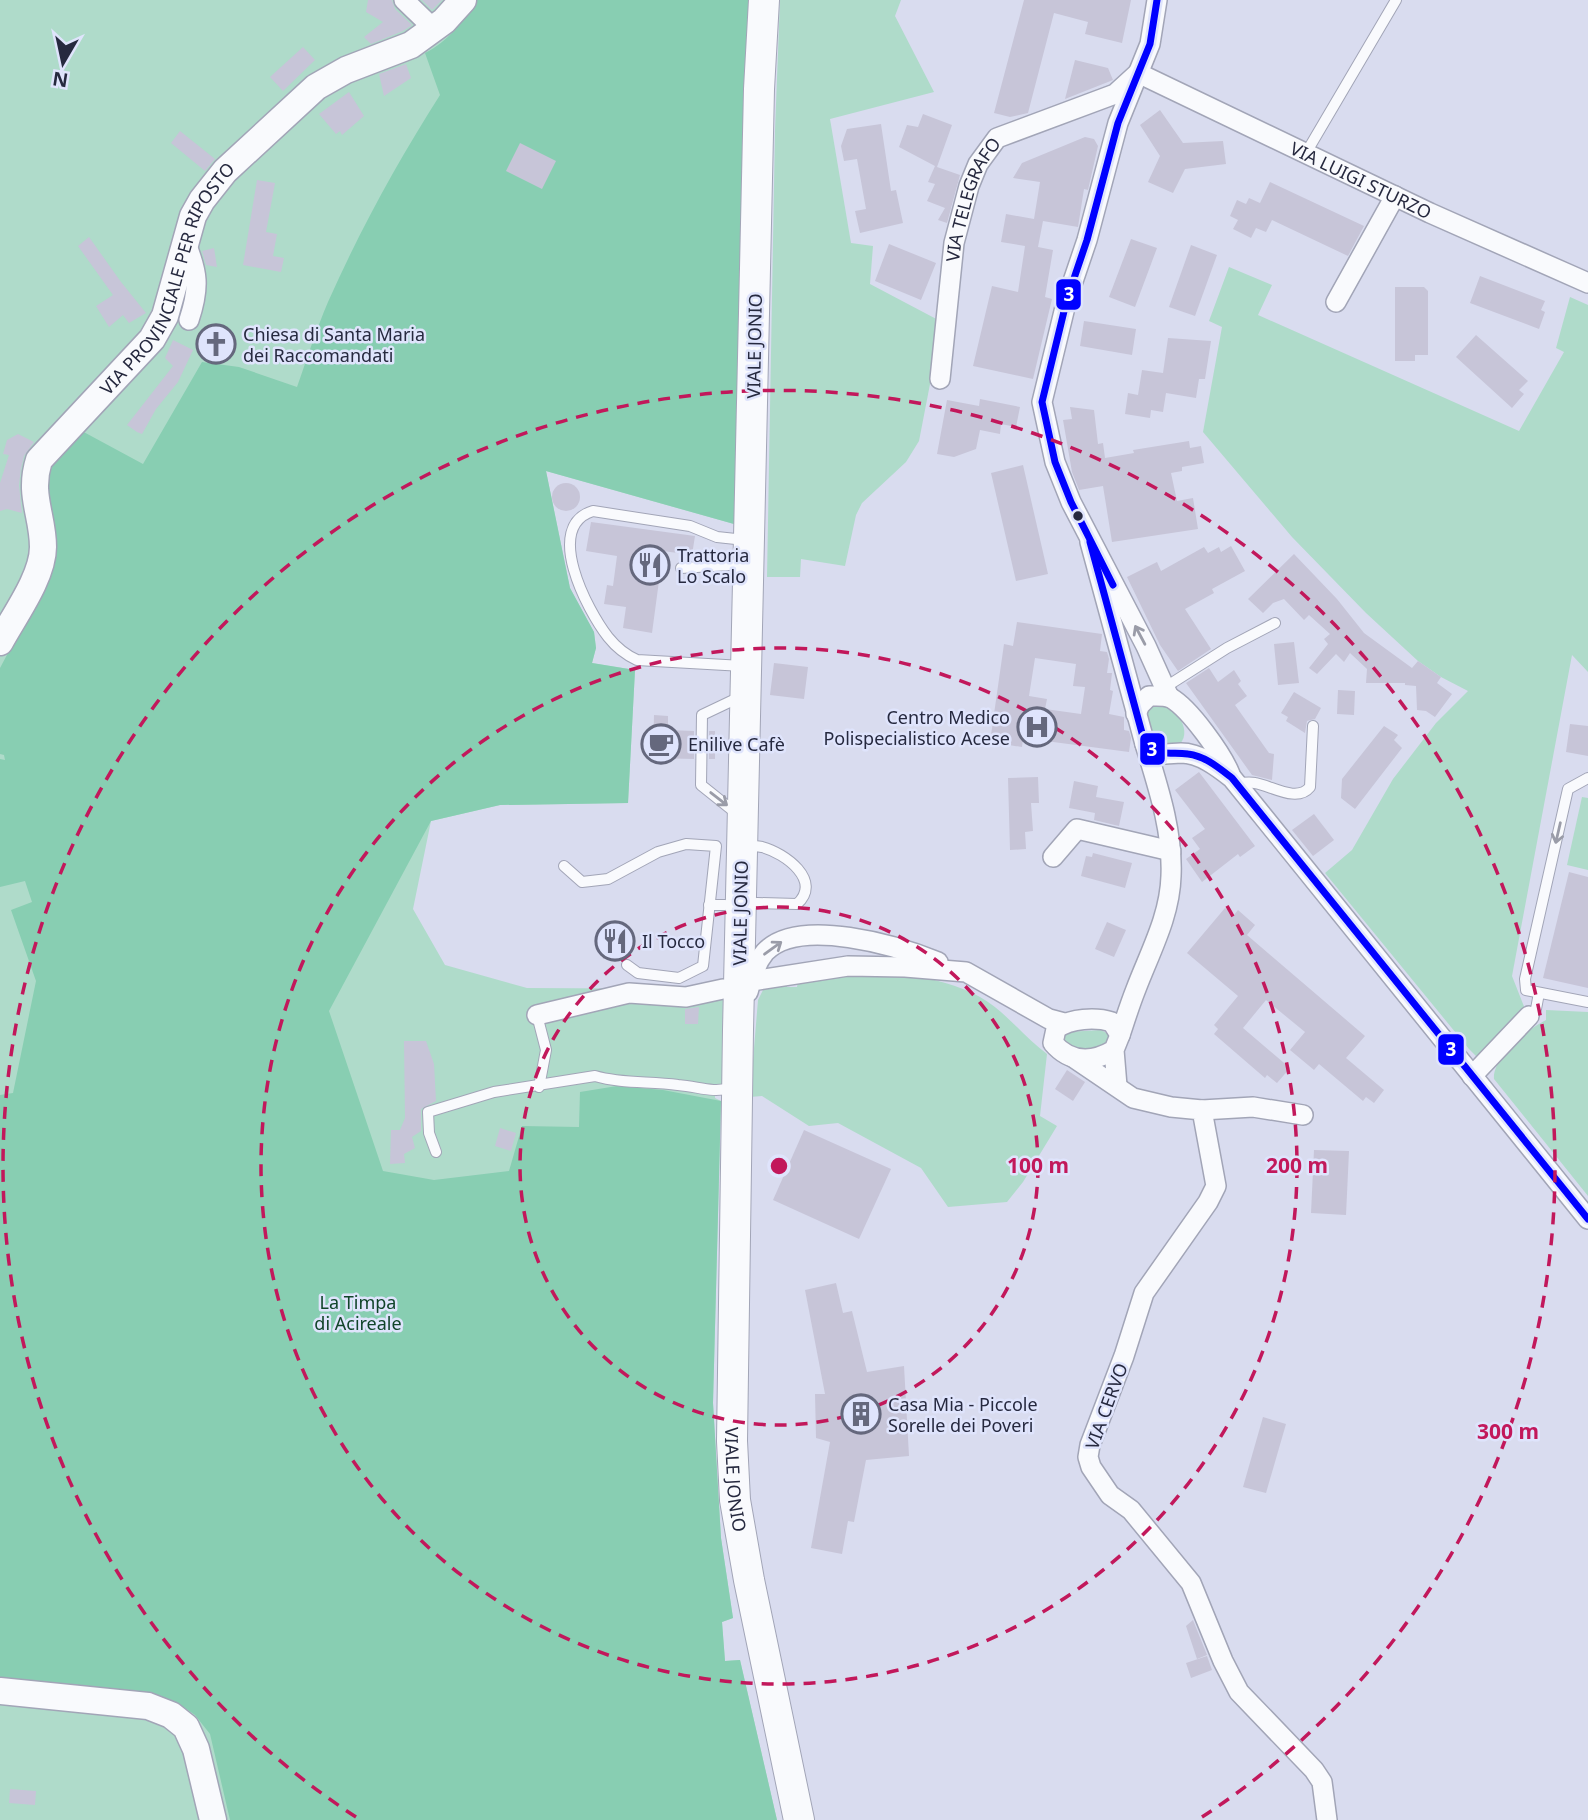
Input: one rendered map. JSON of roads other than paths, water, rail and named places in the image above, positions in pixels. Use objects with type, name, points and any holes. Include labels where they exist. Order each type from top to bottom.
[{"type":"main road","name":"VIALE JONIO","points":[[764,0],[759,89],[742,832],[732,1441],[735,1500],[748,1580],[799,1820]]},
{"type":"street","points":[[404,0],[434,29]]},
{"type":"street","name":"VIA PROVINCIALE PER RIPOSTO","points":[[0,642],[38,572],[42,557],[43,546],[34,500],[39,460],[152,338],[165,316],[185,241],[193,216],[202,200],[225,171],[316,87],[346,70],[411,45],[434,29],[463,0]]},
{"type":"street","points":[[1157,0],[1150,44],[1118,123],[1087,240],[1067,299],[1042,402],[1055,462],[1071,502],[1146,646],[1161,694],[1179,704],[1225,760],[1234,781]]},
{"type":"street","name":"VIA LUIGI STURZO","points":[[1138,73],[1395,196],[1588,282]]},
{"type":"street","name":"VIA TELEGRAFO","points":[[940,379],[954,243],[969,186],[978,164],[997,138],[1115,93],[1138,73]]},
{"type":"street","points":[[1336,302],[1395,196]]},
{"type":"street","points":[[185,241],[195,266],[197,281],[196,299],[189,320]]},
{"type":"street","points":[[1074,1058],[1101,1058],[1117,1043],[1135,990],[1155,945],[1166,909],[1171,878],[1171,851],[1158,789],[1090,542]]},
{"type":"street","points":[[1136,714],[1140,705],[1161,694]]},
{"type":"street","points":[[1158,789],[1167,767],[1190,741],[1192,733],[1187,714]]},
{"type":"street","points":[[1144,744],[1164,756],[1178,754],[1201,758],[1219,767],[1234,781],[1588,1219]]},
{"type":"street","points":[[1053,857],[1077,829],[1171,851]]},
{"type":"street","points":[[738,1030],[756,965],[767,950],[790,937],[815,934],[883,944],[966,972],[1049,1019],[1063,1023],[1100,1018],[1118,1010],[1135,990]]},
{"type":"street","points":[[758,980],[848,966],[966,972]]},
{"type":"street","points":[[537,1015],[629,993],[686,997],[723,989]]},
{"type":"street","points":[[1019,1003],[1062,1054],[1074,1058],[1133,1098],[1171,1107],[1202,1110],[1252,1107],[1303,1115]]},
{"type":"street","points":[[1472,1076],[1529,1016]]},
{"type":"street","points":[[1100,1018],[1112,1022],[1117,1043],[1116,1086]]},
{"type":"street","points":[[1053,1043],[1056,1029],[1063,1023]]},
{"type":"street","name":"VIA CERVO","points":[[1202,1110],[1216,1186],[1144,1293],[1088,1457],[1091,1467],[1110,1495],[1131,1510],[1191,1583],[1223,1661],[1239,1692],[1290,1743],[1322,1782],[1327,1820]]},
{"type":"street","points":[[0,1690],[148,1706],[171,1715],[186,1727],[196,1749],[213,1820]]},
{"type":"lane","points":[[1306,153],[1396,0]]},
{"type":"lane","points":[[746,680],[637,660],[626,654],[608,637],[588,604],[572,566],[570,536],[573,524],[582,514],[593,511],[690,526],[749,552]]},
{"type":"lane","points":[[681,568],[749,552]]},
{"type":"lane","points":[[1161,694],[1227,648],[1275,623]]},
{"type":"lane","points":[[746,680],[702,715],[701,785],[742,832],[761,847],[796,865],[804,879],[804,898],[797,904],[757,903]]},
{"type":"lane","points":[[1234,781],[1255,783],[1298,795],[1306,792],[1310,787],[1313,726]]},
{"type":"lane","points":[[1588,778],[1568,789],[1525,979],[1527,990],[1588,1002]]},
{"type":"lane","points":[[564,866],[582,882],[608,879],[658,852],[686,844],[716,846],[703,966],[679,978],[638,973],[627,965]]},
{"type":"lane","points":[[709,905],[725,905]]},
{"type":"lane","points":[[1529,1016],[1536,1009],[1539,993]]},
{"type":"lane","points":[[537,1015],[546,1050],[539,1087]]},
{"type":"lane","points":[[436,1152],[429,1133],[428,1112],[494,1092],[539,1087],[595,1076],[610,1080],[680,1085],[715,1092],[737,1088]]},
{"type":"place","name":"Chiesa di Santa Maria dei Raccomandati","points":[[216,344]]},
{"type":"place","name":"Trattoria Lo Scalo","points":[[650,565]]},
{"type":"place","name":"Centro Medico Polispecialistico Acese","points":[[1037,727]]},
{"type":"place","name":"Enilive Cafè","points":[[661,744]]},
{"type":"place","name":"Il Tocco","points":[[615,941]]},
{"type":"place","name":"Casa Mia - Piccole Sorelle dei Poveri","points":[[861,1414]]},
{"type":"park label","name":"La Timpa di Acireale","points":[[358,1312]]}]
